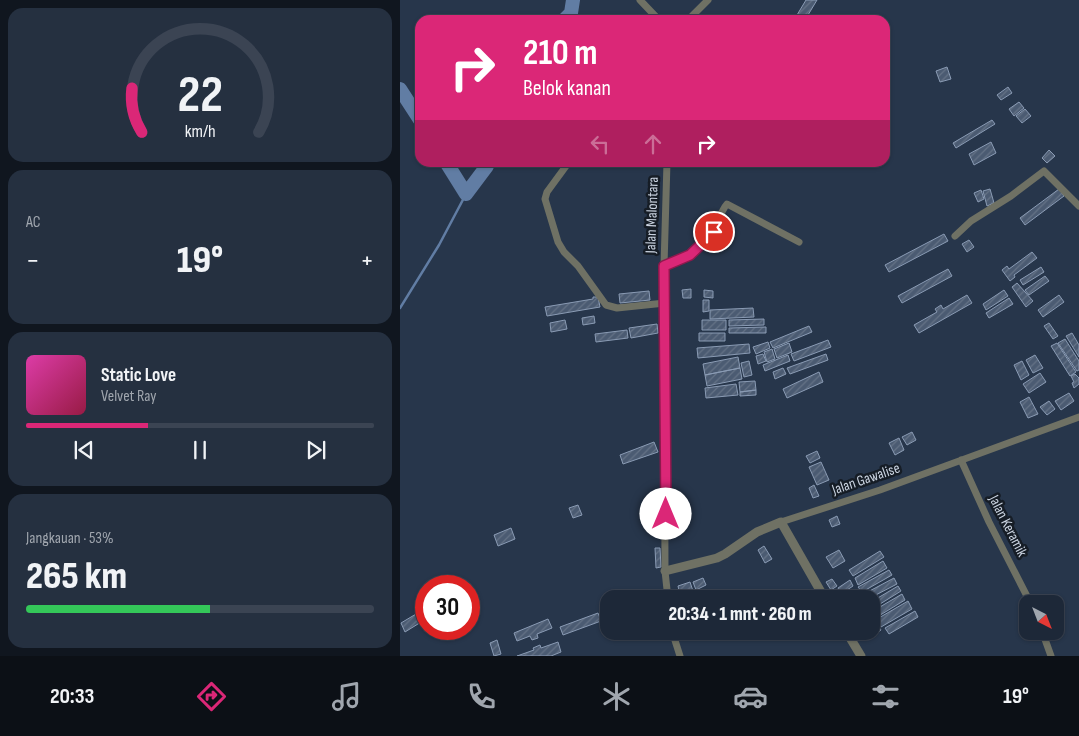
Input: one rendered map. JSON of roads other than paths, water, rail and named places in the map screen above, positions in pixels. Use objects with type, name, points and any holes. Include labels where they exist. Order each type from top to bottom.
[{"type":"street","points":[[640,0],[654,15]]},
{"type":"street","points":[[693,15],[708,0]]},
{"type":"street","points":[[566,167],[546,192],[545,199],[558,242],[564,252],[578,266],[606,306],[617,308],[665,302]]},
{"type":"street","name":"Jalan Malontara","points":[[667,167],[664,266],[665,571],[667,590]]},
{"type":"street","points":[[954,236],[971,221],[1011,196],[1044,171],[1079,206]]},
{"type":"street","points":[[664,266],[690,255],[706,241],[714,232],[727,204],[799,242]]},
{"type":"street","name":"Jalan Gawalise","points":[[665,571],[701,563],[725,554],[757,532],[782,522],[880,490],[1079,417]]},
{"type":"street","name":"Jalan Keramik","points":[[961,460],[989,522],[1026,595]]},
{"type":"street","points":[[782,522],[820,590]]},
{"type":"street","points":[[675,640],[680,656]]},
{"type":"street","points":[[851,640],[861,656]]},
{"type":"street","points":[[1045,640],[1051,656]]},
{"type":"waterway","points":[[569,15],[573,0]]},
{"type":"waterway","points":[[400,89],[415,112]]},
{"type":"waterway","points":[[449,167],[466,194],[486,167]]},
{"type":"waterway","points":[[400,308],[439,245],[466,194]]}]
